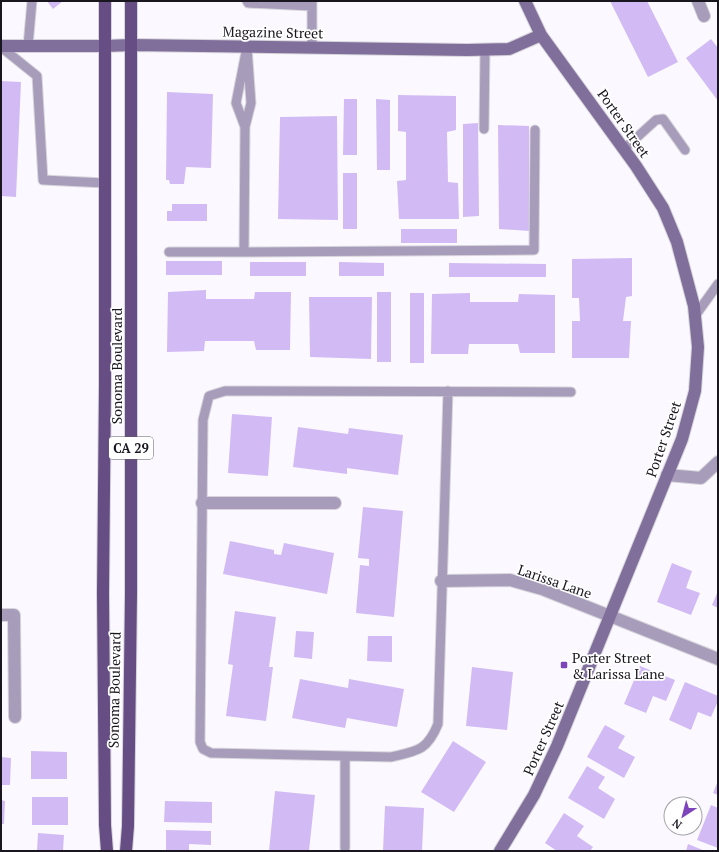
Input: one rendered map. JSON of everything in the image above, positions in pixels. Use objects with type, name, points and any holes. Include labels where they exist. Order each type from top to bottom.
[{"type":"main road","name":"Sonoma Boulevard","points":[[105,1],[105,385],[103,594],[105,825],[107,851]]},
{"type":"main road","name":"Sonoma Boulevard","points":[[126,851],[128,826],[131,594],[131,1]]},
{"type":"street","name":"Porter Street","points":[[500,851],[534,795],[554,753],[682,439],[695,391],[698,347],[694,306],[677,242],[663,208],[624,149],[541,35],[525,1]]},
{"type":"street","points":[[698,1],[704,16]]},
{"type":"street","name":"Magazine Street","points":[[1,46],[132,45],[509,50],[541,35]]},
{"type":"street","points":[[667,476],[701,478],[718,462]]},
{"type":"street","points":[[202,503],[335,503]]},
{"type":"street","name":"Larissa Lane","points":[[441,581],[510,580],[542,589],[718,659]]},
{"type":"street","points":[[1,615],[14,615],[15,717]]},
{"type":"lane","points":[[28,46],[32,1]]},
{"type":"lane","points":[[247,1],[248,3],[312,3],[312,48]]},
{"type":"lane","points":[[1,46],[37,76],[44,180],[105,183]]},
{"type":"lane","points":[[245,127],[236,103],[247,47]]},
{"type":"lane","points":[[244,252],[245,127],[251,103],[247,47]]},
{"type":"lane","points":[[484,129],[485,50]]},
{"type":"lane","points":[[624,149],[656,120],[663,119],[685,150]]},
{"type":"lane","points":[[169,252],[534,250],[535,130]]},
{"type":"lane","points":[[695,316],[718,284]]},
{"type":"lane","points":[[448,391],[441,581],[438,724],[432,738],[418,751],[390,757],[211,753],[203,749],[200,742],[203,420],[209,396],[225,390],[448,391],[571,392]]},
{"type":"lane","points":[[345,756],[345,848]]},
{"type":"building","points":[[47,1],[63,1],[53,9]]},
{"type":"building","points":[[610,1],[647,1],[678,62],[648,77]]},
{"type":"building","points":[[711,39],[718,48],[718,101],[686,58]]},
{"type":"building","points":[[1,81],[21,82],[16,197],[1,196]]},
{"type":"building","points":[[167,92],[213,94],[211,168],[186,167],[184,184],[170,184],[169,180],[166,180]]},
{"type":"building","points":[[398,95],[456,96],[456,130],[447,132],[448,182],[458,183],[459,219],[399,219],[397,181],[406,180],[406,132],[398,131]]},
{"type":"building","points":[[344,99],[357,99],[357,155],[343,155]]},
{"type":"building","points":[[376,99],[390,100],[390,170],[377,170]]},
{"type":"building","points":[[337,116],[338,220],[278,219],[280,117]]},
{"type":"building","points":[[478,123],[479,216],[463,217],[463,124]]},
{"type":"building","points":[[498,125],[529,126],[529,231],[499,229]]},
{"type":"building","points":[[343,173],[357,173],[357,229],[343,229]]},
{"type":"building","points":[[172,204],[207,204],[207,221],[167,221],[167,211],[172,211]]},
{"type":"building","points":[[401,229],[457,229],[457,243],[401,243]]},
{"type":"building","points":[[632,258],[632,296],[626,297],[623,321],[631,321],[629,358],[572,358],[572,321],[580,321],[579,298],[572,298],[572,259]]},
{"type":"building","points":[[166,261],[222,261],[222,275],[166,275]]},
{"type":"building","points":[[250,262],[306,262],[306,276],[250,276]]},
{"type":"building","points":[[339,262],[384,263],[384,276],[339,276]]},
{"type":"building","points":[[449,263],[546,264],[546,277],[449,277]]},
{"type":"building","points":[[206,290],[206,299],[254,299],[255,292],[291,292],[290,350],[256,350],[254,341],[205,341],[204,351],[167,352],[168,292]]},
{"type":"building","points":[[377,292],[391,292],[391,362],[377,362]]},
{"type":"building","points":[[410,293],[424,293],[424,363],[410,363]]},
{"type":"building","points":[[470,293],[470,302],[518,302],[519,294],[555,295],[555,353],[520,353],[518,344],[469,344],[468,354],[431,354],[432,294]]},
{"type":"building","points":[[309,297],[372,297],[371,359],[310,357]]},
{"type":"building","points":[[232,414],[272,417],[268,476],[228,473]]},
{"type":"building","points":[[298,427],[348,434],[349,428],[403,435],[398,475],[347,468],[347,474],[293,467]]},
{"type":"building","points":[[363,507],[403,511],[394,617],[356,613],[360,565],[369,566],[369,559],[358,558]]},
{"type":"building","points":[[230,541],[274,550],[274,554],[281,555],[284,543],[334,553],[327,594],[223,574]]},
{"type":"building","points":[[672,563],[692,571],[686,588],[700,593],[691,615],[657,602]]},
{"type":"building","points":[[718,591],[718,608],[712,605]]},
{"type":"building","points":[[235,611],[276,617],[269,667],[273,667],[266,721],[226,716],[233,665],[228,664]]},
{"type":"building","points":[[296,631],[314,632],[312,659],[294,657]]},
{"type":"building","points":[[368,636],[392,636],[392,662],[367,661]]},
{"type":"building","points":[[640,666],[675,680],[666,701],[653,696],[646,713],[624,704]]},
{"type":"building","points":[[472,667],[513,672],[507,730],[466,726]]},
{"type":"building","points":[[300,679],[348,688],[349,679],[404,689],[397,727],[347,718],[345,728],[292,718]]},
{"type":"building","points":[[685,682],[718,696],[718,701],[711,717],[698,712],[691,730],[669,720]]},
{"type":"building","points":[[605,725],[625,736],[618,748],[635,757],[624,778],[587,757]]},
{"type":"building","points":[[453,741],[486,762],[454,812],[421,792]]},
{"type":"building","points":[[31,751],[67,752],[67,779],[31,779]]},
{"type":"building","points":[[1,757],[11,758],[10,785],[1,785]]},
{"type":"building","points":[[587,766],[605,777],[598,788],[615,799],[604,819],[568,798]]},
{"type":"building","points":[[718,781],[718,795],[713,793]]},
{"type":"building","points":[[275,791],[315,795],[309,851],[269,851]]},
{"type":"building","points":[[32,797],[68,797],[68,825],[32,825]]},
{"type":"building","points":[[1,800],[5,801],[4,824],[1,824]]},
{"type":"building","points":[[165,801],[212,802],[212,823],[164,822]]},
{"type":"building","points":[[711,805],[718,808],[718,848],[697,840],[699,836],[703,836],[703,825]]},
{"type":"building","points":[[385,806],[424,808],[422,851],[383,851]]},
{"type":"building","points":[[564,813],[584,826],[577,836],[593,847],[590,851],[557,851],[545,843]]},
{"type":"building","points":[[166,830],[211,831],[211,845],[189,844],[189,851],[166,851]]},
{"type":"building","points":[[38,833],[64,835],[63,851],[37,851]]},
{"type":"building","points":[[688,844],[705,851],[686,851]]},
{"type":"place","name":"Porter Street & Larissa Lane","points":[[564,665]]}]
